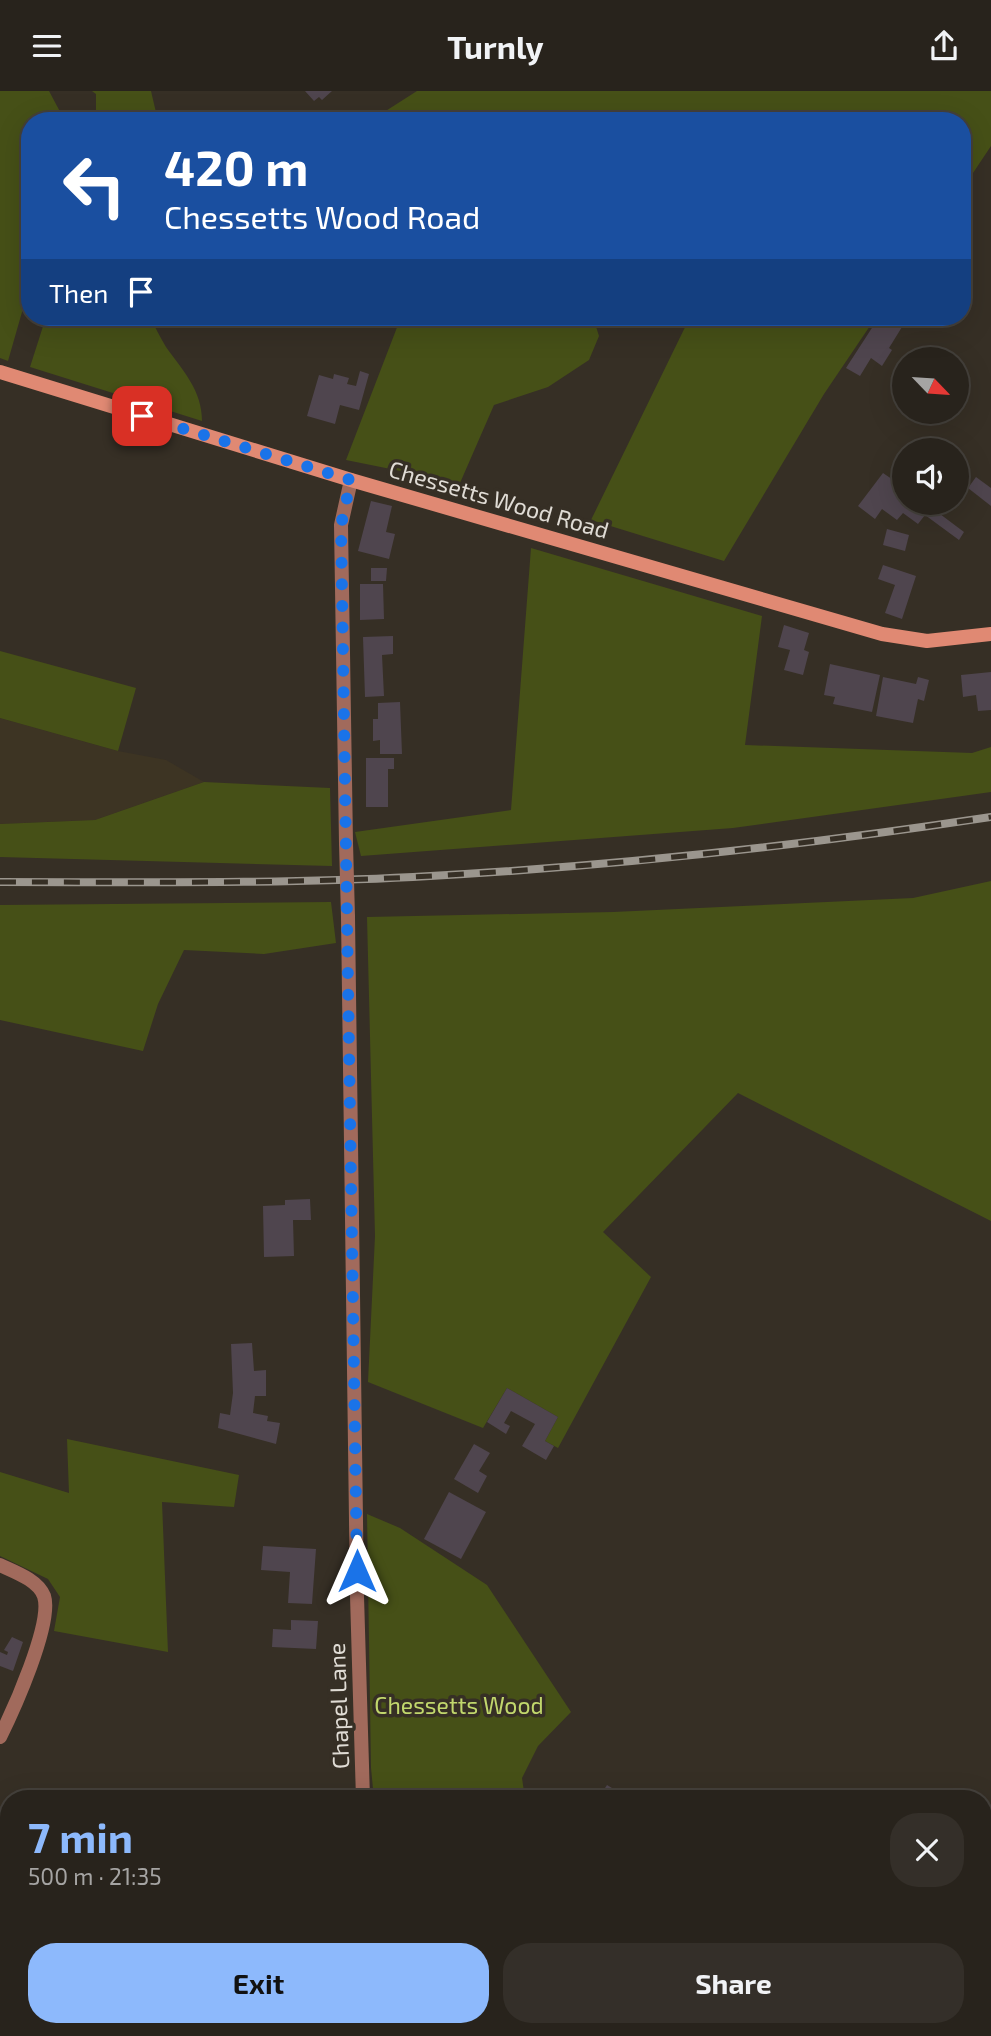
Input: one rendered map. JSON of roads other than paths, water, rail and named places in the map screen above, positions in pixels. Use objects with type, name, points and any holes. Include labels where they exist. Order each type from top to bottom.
[{"type":"street","name":"Chessetts Wood Road","points":[[0,372],[351,480],[882,634],[927,641],[991,634]]},
{"type":"street","name":"Chapel Lane","points":[[351,480],[341,525],[363,1790]]},
{"type":"street","points":[[0,1565],[26,1577],[44,1595],[46,1615],[28,1672],[0,1737]]},
{"type":"railway","points":[[0,882],[310,881],[485,873],[702,854],[991,817]]},
{"type":"park label","name":"Chessetts Wood","points":[[459,1705]]}]
